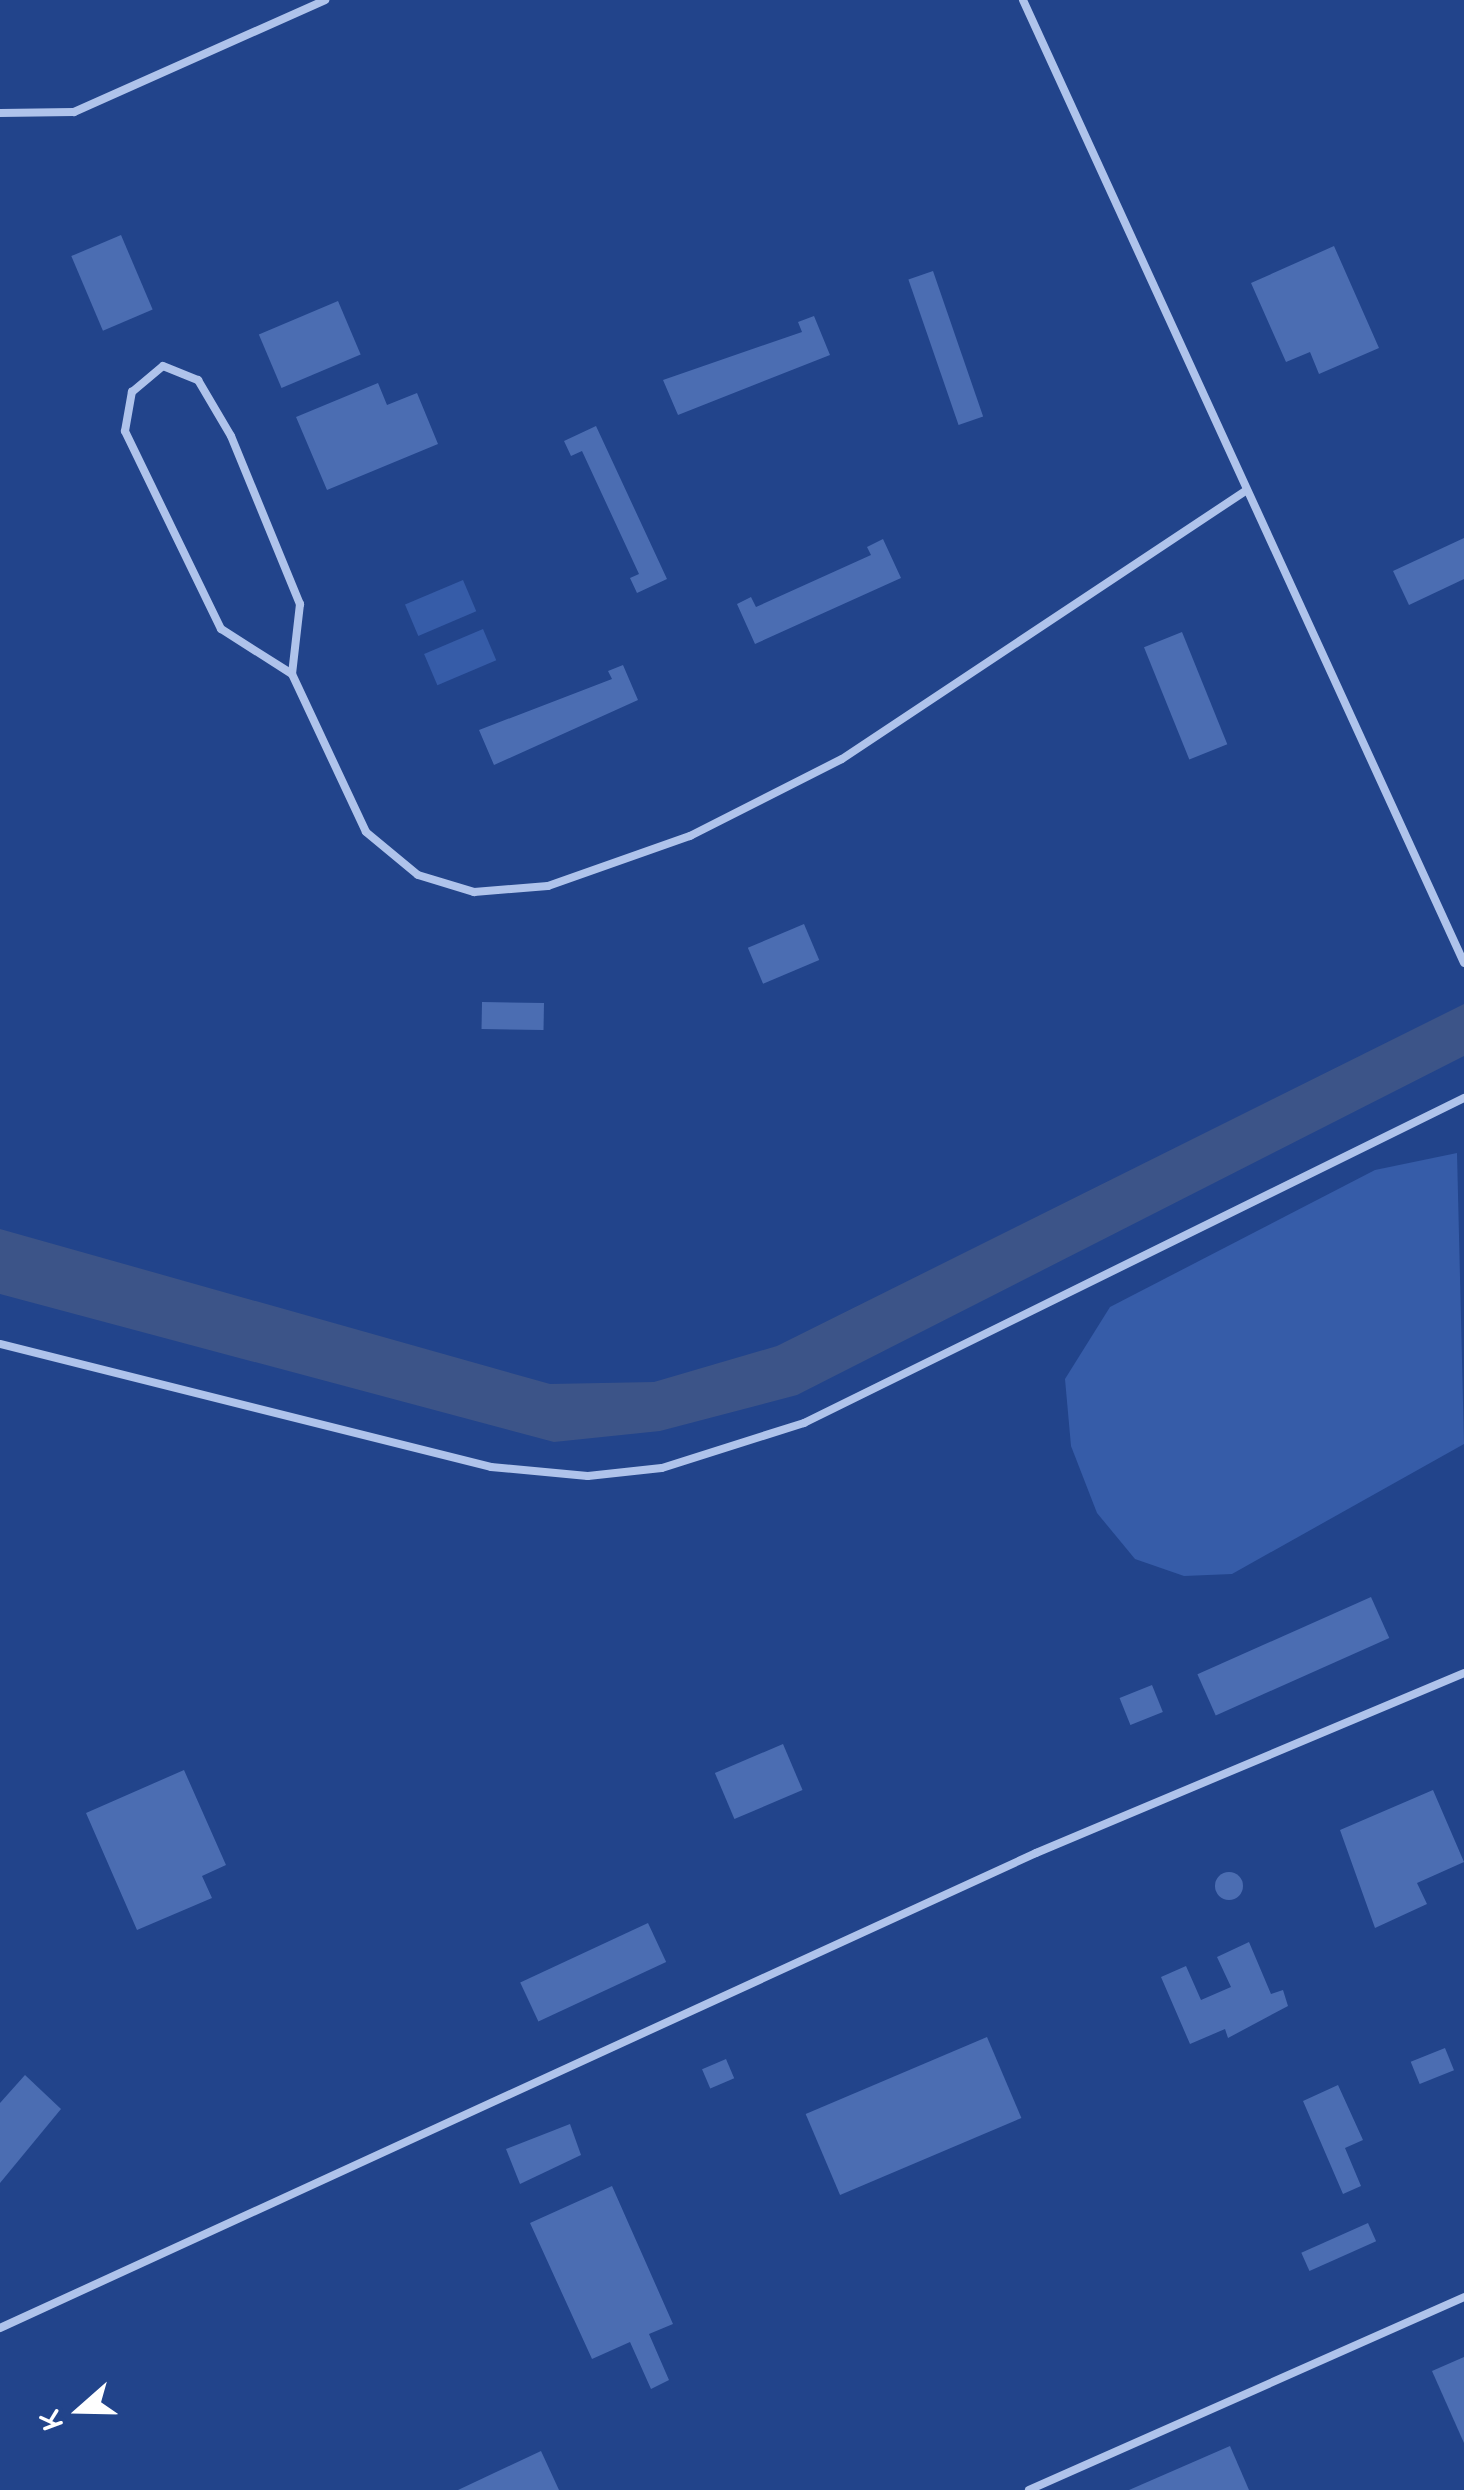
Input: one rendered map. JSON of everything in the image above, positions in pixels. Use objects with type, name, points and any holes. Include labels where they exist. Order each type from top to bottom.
[{"type":"lane","points":[[0,113],[74,112],[325,0]]},
{"type":"lane","points":[[1023,0],[1464,963]]},
{"type":"lane","points":[[292,674],[221,630],[125,431],[132,392],[163,366],[198,380],[231,436],[300,604],[292,674],[366,832],[418,875],[474,892],[548,886],[690,836],[842,759],[1246,491]]},
{"type":"lane","points":[[0,1344],[490,1467],[588,1476],[662,1468],[804,1423],[1464,1098]]},
{"type":"lane","points":[[0,2328],[1036,1853],[1464,1673]]},
{"type":"lane","points":[[1029,2490],[1464,2297]]},
{"type":"shaded area","points":[[463,580],[476,611],[418,636],[405,605]]},
{"type":"shaded area","points":[[483,629],[496,660],[437,685],[424,654]]},
{"type":"shaded area","points":[[1464,1004],[1464,1056],[797,1395],[660,1431],[554,1442],[0,1294],[0,1229],[550,1384],[654,1382],[777,1346]]},
{"type":"shaded area","points":[[1457,1153],[1464,1444],[1232,1574],[1184,1576],[1135,1559],[1097,1513],[1071,1446],[1065,1379],[1110,1307],[1375,1170]]},
{"type":"building","points":[[121,235],[153,310],[103,331],[71,256]]},
{"type":"building","points":[[1334,246],[1379,348],[1319,374],[1310,352],[1286,362],[1251,283]]},
{"type":"building","points":[[933,271],[983,417],[959,425],[908,279]]},
{"type":"building","points":[[338,301],[361,354],[281,388],[259,335]]},
{"type":"building","points":[[814,316],[830,355],[678,415],[663,380],[802,332],[798,322]]},
{"type":"building","points":[[378,383],[387,405],[417,393],[438,444],[327,490],[296,417]]},
{"type":"building","points":[[596,426],[667,579],[637,593],[630,578],[639,574],[582,451],[571,456],[564,441]]},
{"type":"building","points":[[1464,538],[1464,579],[1409,605],[1393,571]]},
{"type":"building","points":[[883,539],[901,578],[755,644],[737,604],[751,597],[756,607],[871,555],[867,547]]},
{"type":"building","points":[[1182,632],[1227,744],[1189,760],[1144,647]]},
{"type":"building","points":[[623,665],[638,700],[494,765],[479,730],[612,679],[608,671]]},
{"type":"building","points":[[804,924],[819,960],[763,984],[748,948]]},
{"type":"building","points":[[482,1002],[544,1003],[544,1030],[482,1029]]},
{"type":"building","points":[[1371,1597],[1389,1638],[1216,1715],[1197,1674]]},
{"type":"building","points":[[1152,1685],[1163,1712],[1130,1725],[1120,1698]]},
{"type":"building","points":[[783,1744],[803,1790],[734,1819],[715,1773]]},
{"type":"building","points":[[184,1770],[226,1865],[202,1876],[212,1898],[137,1930],[86,1813]]},
{"type":"building","points":[[1433,1790],[1464,1862],[1417,1883],[1427,1904],[1375,1928],[1340,1830]]},
{"type":"building","points":[[1229,1872],[1239,1876],[1243,1886],[1239,1896],[1229,1900],[1219,1896],[1215,1886],[1219,1876]]},
{"type":"building","points":[[648,1923],[666,1962],[538,2022],[520,1983]]},
{"type":"building","points":[[1249,1942],[1271,1994],[1283,1990],[1288,2006],[1228,2038],[1225,2029],[1190,2044],[1161,1977],[1186,1966],[1201,2000],[1231,1987],[1217,1957]]},
{"type":"building","points":[[987,2037],[1021,2118],[840,2195],[806,2114]]},
{"type":"building","points":[[1445,2048],[1454,2070],[1420,2084],[1411,2062]]},
{"type":"building","points":[[726,2059],[734,2078],[710,2088],[702,2069]]},
{"type":"building","points":[[25,2075],[61,2109],[0,2183],[0,2103]]},
{"type":"building","points":[[1338,2085],[1363,2140],[1345,2148],[1361,2186],[1343,2194],[1303,2101]]},
{"type":"building","points":[[570,2124],[581,2155],[520,2184],[506,2149]]},
{"type":"building","points":[[612,2186],[673,2324],[649,2334],[669,2380],[651,2389],[630,2342],[592,2359],[530,2223]]},
{"type":"building","points":[[1368,2223],[1376,2241],[1309,2271],[1301,2253]]},
{"type":"building","points":[[1464,2357],[1464,2443],[1432,2371]]},
{"type":"building","points":[[1230,2446],[1249,2490],[1129,2490]]},
{"type":"building","points":[[541,2451],[559,2490],[458,2490]]}]
